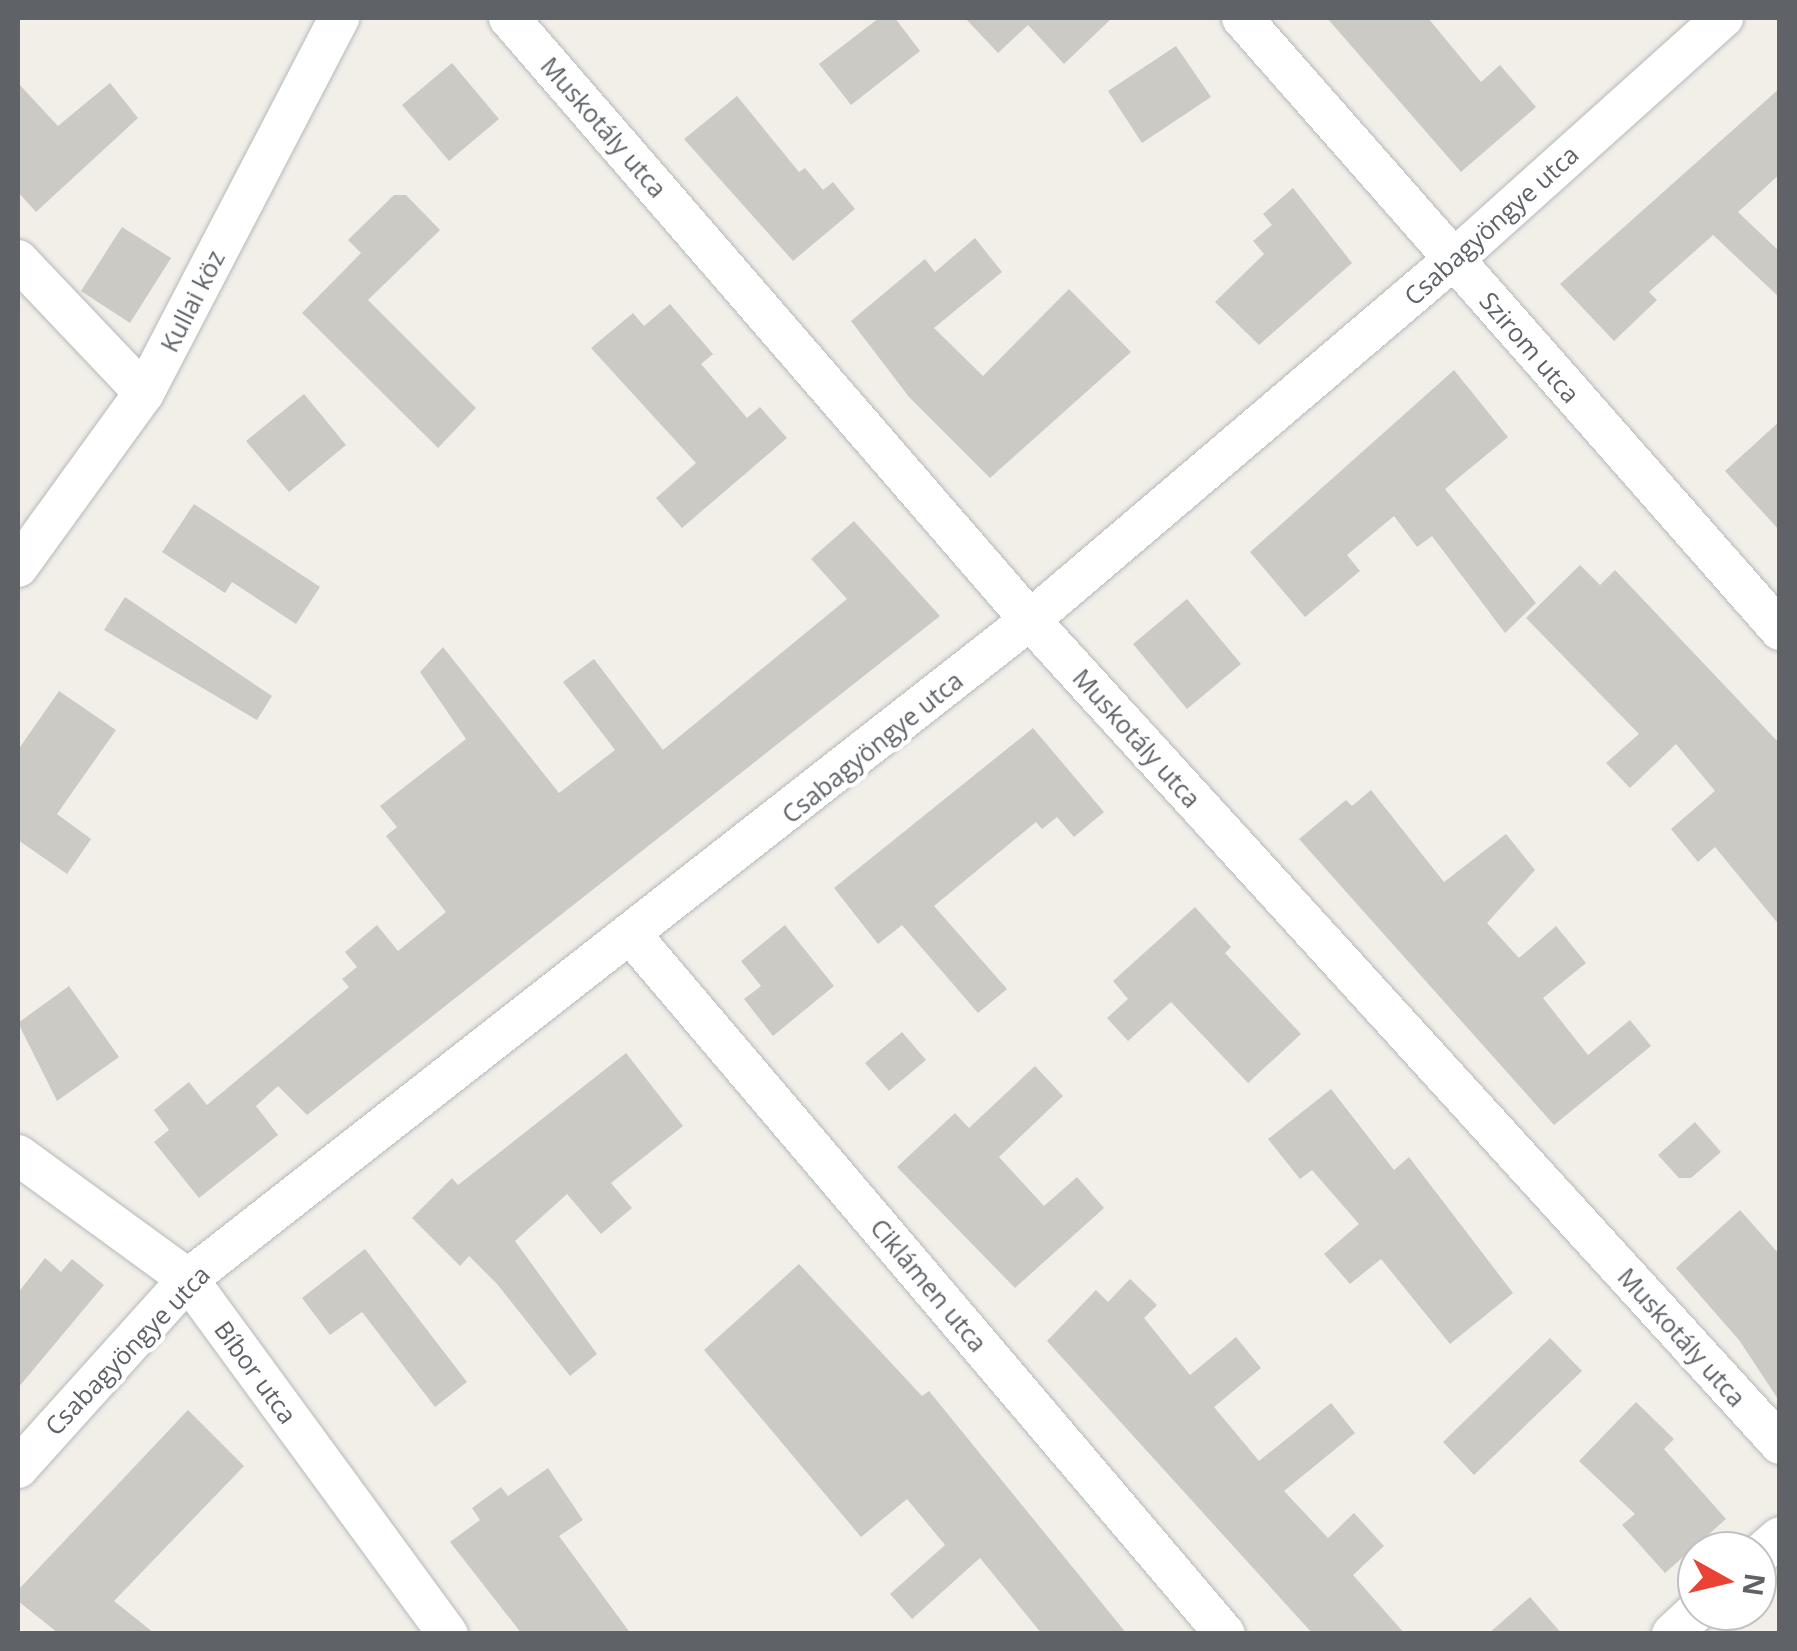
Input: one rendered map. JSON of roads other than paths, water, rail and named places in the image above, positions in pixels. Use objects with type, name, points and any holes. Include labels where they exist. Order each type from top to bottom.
[{"type":"street","name":"Kullai köz","points":[[18,567],[144,393],[338,18]]},
{"type":"street","name":"Muskotály utca","points":[[510,18],[1030,620],[1780,1444]]},
{"type":"street","name":"Szirom utca","points":[[1242,18],[1780,630]]},
{"type":"street","name":"Csabagyöngye utca","points":[[18,1468],[188,1280],[633,937],[1030,620],[1453,260],[1723,18]]},
{"type":"street","points":[[18,260],[144,393]]},
{"type":"street","name":"Ciklámen utca","points":[[633,937],[1225,1634]]},
{"type":"street","name":"Bíbor utca","points":[[18,1156],[188,1280],[448,1634]]}]
